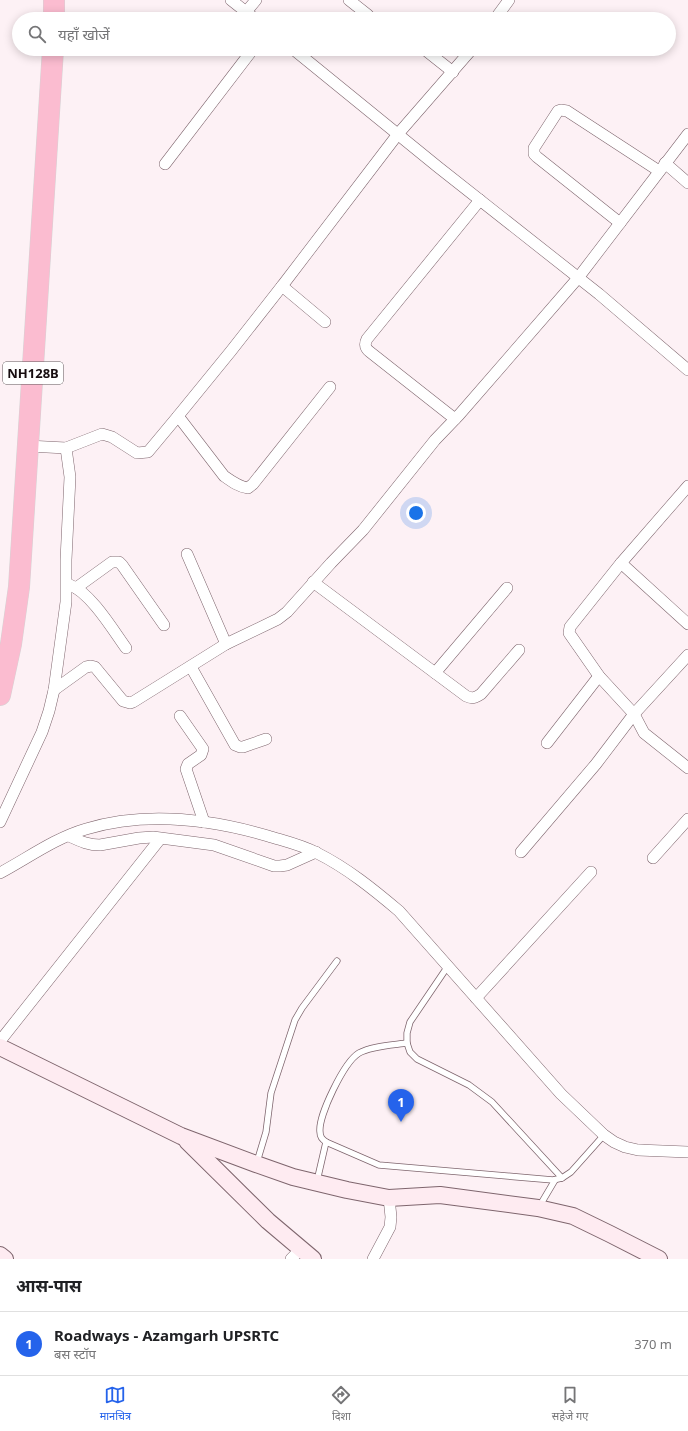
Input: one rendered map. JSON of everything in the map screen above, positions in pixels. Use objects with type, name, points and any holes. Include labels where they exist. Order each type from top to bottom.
[{"type":"highway","points":[[54,0],[54,12]]},
{"type":"highway","name":"NH128B","points":[[0,695],[11,644],[19,587],[53,56]]},
{"type":"street","points":[[231,0],[245,12]]},
{"type":"street","points":[[252,12],[256,0]]},
{"type":"street","points":[[349,0],[364,12]]},
{"type":"street","points":[[500,12],[509,0]]},
{"type":"street","points":[[164,164],[247,56]]},
{"type":"street","points":[[302,56],[578,278],[688,370]]},
{"type":"street","points":[[433,56],[453,72]]},
{"type":"street","points":[[28,446],[66,448],[102,434],[112,437],[137,453],[148,452],[282,286],[398,134],[466,56]]},
{"type":"street","points":[[620,223],[534,154],[534,148],[558,111],[567,111],[688,183]]},
{"type":"street","points":[[54,690],[86,667],[91,666],[95,668],[123,700],[126,702],[133,702],[226,644],[278,619],[293,606],[313,582],[363,530],[435,440],[578,278],[688,134]]},
{"type":"street","points":[[455,419],[365,349],[365,346],[368,339],[480,200]]},
{"type":"street","points":[[282,286],[325,322]]},
{"type":"street","points":[[178,416],[224,476],[244,488],[248,488],[253,484],[330,387]]},
{"type":"street","points":[[0,822],[42,732],[54,690],[65,611],[71,586],[66,560],[70,477],[66,448]]},
{"type":"street","points":[[688,486],[622,564],[569,633],[599,676],[634,714],[642,729],[648,736],[688,768]]},
{"type":"street","points":[[187,554],[226,644]]},
{"type":"street","points":[[71,586],[112,562],[119,562],[164,625]]},
{"type":"street","points":[[622,564],[688,624]]},
{"type":"street","points":[[313,582],[466,696],[475,698],[481,694],[519,650]]},
{"type":"street","points":[[71,586],[88,597],[126,648]]},
{"type":"street","points":[[435,672],[507,588]]},
{"type":"street","points":[[521,852],[596,764],[634,714],[688,655]]},
{"type":"street","points":[[191,667],[235,744],[243,747],[266,739]]},
{"type":"street","points":[[547,743],[599,676]]},
{"type":"street","points":[[180,716],[203,749],[201,755],[188,764],[186,769],[204,822]]},
{"type":"street","points":[[0,873],[69,836],[92,827],[126,820],[170,818],[204,822],[245,829],[316,852],[370,887],[399,911],[561,1094],[604,1135],[625,1147],[638,1150],[688,1152]]},
{"type":"street","points":[[653,858],[686,824]]},
{"type":"street","points":[[69,836],[86,844],[93,845],[146,837],[214,845],[274,866],[287,865],[316,852]]},
{"type":"street","points":[[0,1041],[160,839]]},
{"type":"street","points":[[476,998],[590,872]]},
{"type":"street","points":[[0,1047],[181,1136],[293,1177],[389,1198],[440,1195],[538,1208],[573,1216],[658,1259]]},
{"type":"street","points":[[181,1136],[268,1221],[296,1254],[313,1259]]},
{"type":"street","points":[[373,1259],[390,1227],[391,1217],[389,1198]]},
{"type":"street","points":[[0,1255],[5,1259]]},
{"type":"lane","points":[[256,1164],[266,1132],[271,1094],[295,1020],[302,1008],[337,961]]},
{"type":"lane","points":[[448,966],[410,1022],[407,1033],[407,1043],[410,1052],[417,1059],[469,1085],[492,1102],[562,1178]]},
{"type":"lane","points":[[407,1043],[366,1050],[354,1056],[334,1088],[322,1120],[320,1131],[321,1138],[326,1142],[379,1165],[555,1180],[562,1178],[578,1166],[604,1135]]},
{"type":"lane","points":[[317,1183],[326,1142]]},
{"type":"lane","points":[[538,1208],[555,1180]]},
{"type":"place","name":"Roadways - Azamgarh UPSRTC","points":[[401,1122]]}]
